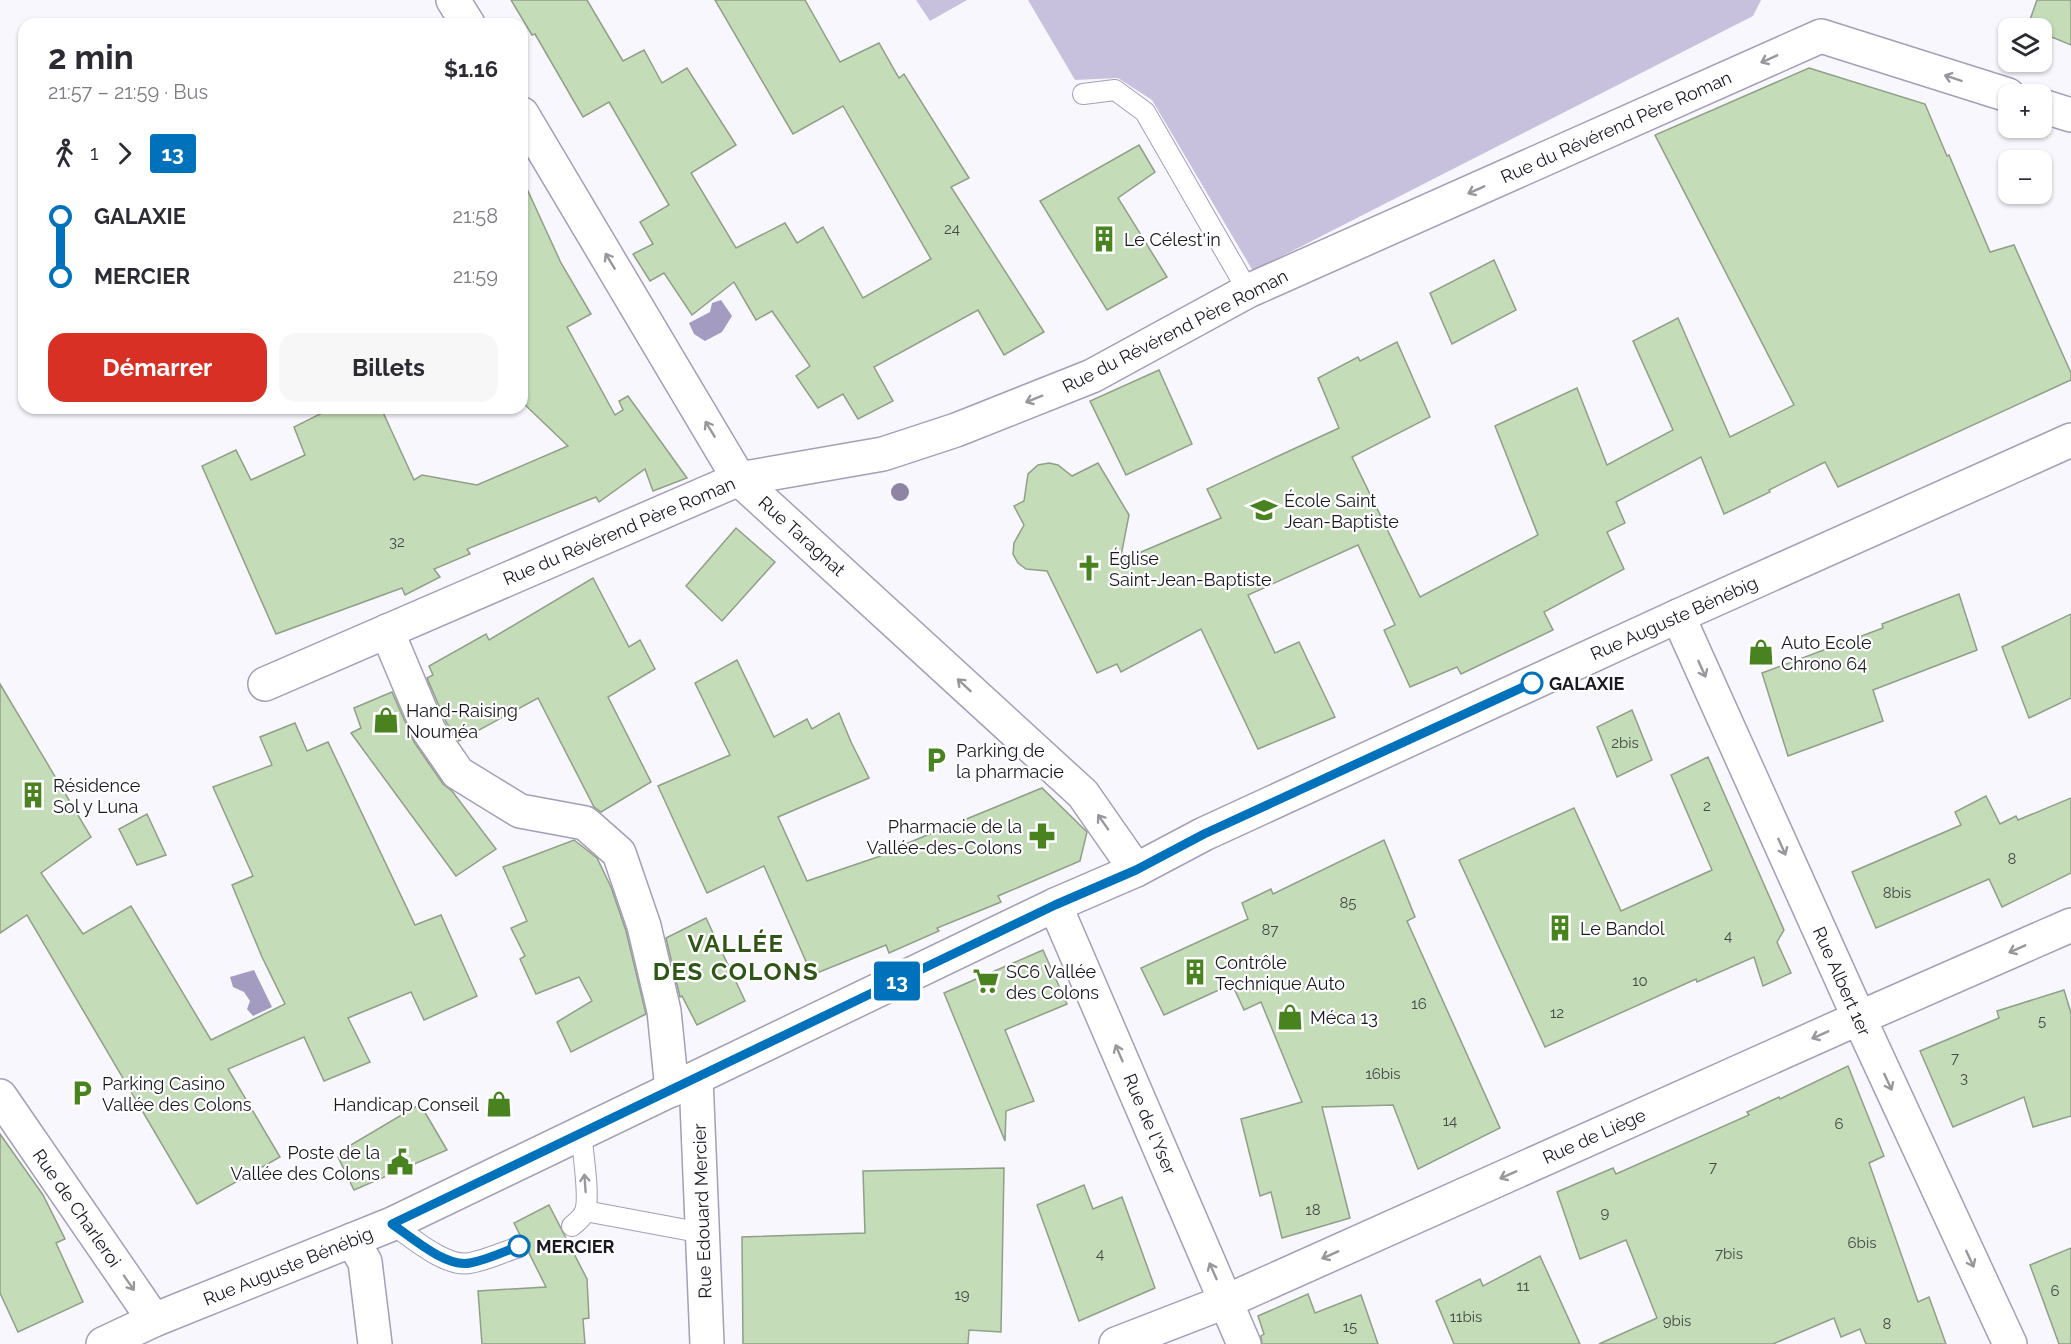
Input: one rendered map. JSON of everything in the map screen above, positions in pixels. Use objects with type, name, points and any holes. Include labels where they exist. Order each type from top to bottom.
[{"type":"street","points":[[453,0],[464,18]]},
{"type":"street","name":"Rue du Révérend Père Roman","points":[[265,684],[740,479],[883,454],[956,430],[1092,376],[1248,291],[1821,36],[1998,92]]},
{"type":"street","points":[[2052,109],[2071,115]]},
{"type":"street","name":"Rue Taragnat","points":[[528,127],[740,479],[1083,795],[1136,870]]},
{"type":"street","name":"Rue Auguste Bénébig","points":[[103,1344],[154,1320],[392,1224],[1055,905],[1136,870],[1204,834],[1678,616],[2071,440]]},
{"type":"street","name":"Rue Albert 1er","points":[[1678,616],[1858,1018],[2010,1344]]},
{"type":"street","name":"Rue Edouard Mercier","points":[[387,631],[429,731],[458,773],[520,811],[585,823],[619,853],[644,926],[684,1084],[702,1233],[707,1344]]},
{"type":"street","name":"Rue de l'Yser","points":[[1055,905],[1244,1344]]},
{"type":"street","name":"Rue de Liège","points":[[1116,1344],[1227,1301],[2071,925]]},
{"type":"street","name":"Rue de Charleroi","points":[[0,1096],[154,1320]]},
{"type":"street","points":[[352,1240],[365,1262],[375,1344]]},
{"type":"lane","points":[[1083,94],[1114,90],[1145,112],[1248,291]]},
{"type":"lane","points":[[572,1226],[585,1210],[581,1134]]},
{"type":"lane","points":[[585,1210],[702,1233]]},
{"type":"lane","points":[[392,1224],[451,1262],[469,1264],[519,1246]]},
{"type":"shaded area","points":[[916,0],[967,0],[930,21]]},
{"type":"shaded area","points":[[1028,0],[1761,0],[1753,16],[1253,271],[1152,100],[1118,78],[1075,80]]},
{"type":"shaded area","points":[[721,300],[732,316],[722,332],[705,341],[694,334],[689,323],[710,312],[712,303]]},
{"type":"shaded area","points":[[254,970],[272,1007],[253,1016],[247,1009],[250,1001],[244,992],[233,987],[230,977]]},
{"type":"building","points":[[511,0],[587,0],[623,61],[644,50],[662,83],[687,68],[736,145],[691,173],[736,248],[785,223],[797,243],[823,227],[863,298],[931,259],[843,106],[793,134],[715,0],[805,0],[840,62],[879,43],[899,78],[904,74],[969,178],[951,187],[1044,332],[1004,355],[978,310],[874,367],[893,401],[858,419],[843,394],[818,408],[796,376],[810,366],[772,311],[756,320],[734,282],[692,315],[664,273],[650,281],[633,254],[653,244],[640,222],[669,205],[609,102],[583,117],[535,34],[532,35],[528,28],[528,18],[522,18]]},
{"type":"building","points":[[2037,0],[2071,0],[2071,45],[2052,37],[2052,18],[2031,18]]},
{"type":"building","points":[[1809,68],[1925,104],[1990,252],[2014,245],[2071,373],[2071,380],[1838,487],[1825,462],[1724,514],[1701,457],[1616,502],[1625,523],[1607,532],[1624,569],[1544,612],[1553,630],[1461,674],[1457,667],[1410,687],[1384,630],[1395,625],[1358,545],[1248,595],[1275,653],[1299,642],[1335,717],[1258,749],[1201,629],[1121,672],[1117,664],[1097,673],[1047,571],[1026,569],[1018,563],[1013,554],[1014,543],[1024,525],[1014,506],[1024,501],[1028,474],[1038,465],[1049,463],[1058,465],[1072,476],[1098,463],[1129,515],[1120,561],[1221,518],[1207,489],[1339,428],[1318,378],[1358,357],[1360,361],[1397,342],[1430,417],[1352,457],[1420,597],[1538,535],[1495,426],[1577,388],[1607,465],[1673,430],[1633,341],[1678,318],[1730,437],[1794,405],[1655,135]]},
{"type":"building","name":"Le Célest'in","points":[[1139,145],[1155,172],[1118,198],[1167,277],[1107,310],[1040,201]]},
{"type":"building","points":[[528,191],[561,263],[591,314],[567,327],[615,415],[623,410],[619,401],[628,396],[687,478],[653,491],[645,469],[599,502],[596,497],[467,549],[470,554],[434,569],[440,577],[405,595],[402,588],[276,634],[202,466],[236,450],[251,480],[305,455],[294,427],[320,414],[384,414],[414,480],[422,475],[477,485],[568,446],[528,408]]},
{"type":"building","points":[[1494,260],[1516,310],[1452,344],[1430,293]]},
{"type":"building","points":[[1159,370],[1192,444],[1126,475],[1090,401]]},
{"type":"building","points":[[736,528],[775,562],[722,621],[686,586]]},
{"type":"building","points":[[593,578],[629,647],[640,640],[655,669],[608,697],[651,782],[601,812],[594,807],[538,698],[459,741],[446,722],[427,678],[433,675],[429,666],[486,634],[489,640]]},
{"type":"building","points":[[1959,594],[1977,650],[1873,690],[1883,721],[1788,756],[1762,673],[1883,628],[1882,624]]},
{"type":"building","points":[[2071,614],[2071,698],[2029,718],[2002,647]]},
{"type":"building","points":[[737,660],[774,737],[807,719],[812,729],[839,713],[869,778],[778,817],[807,881],[904,848],[903,845],[1042,788],[1087,832],[1080,861],[998,896],[1001,902],[937,928],[939,931],[889,953],[886,945],[812,975],[764,866],[707,893],[658,786],[730,755],[695,683]]},
{"type":"building","points":[[0,684],[91,837],[41,873],[83,934],[131,906],[211,1040],[285,1004],[262,957],[232,885],[253,876],[213,787],[272,765],[260,737],[295,723],[307,751],[328,742],[415,925],[441,915],[477,996],[424,1020],[411,992],[348,1018],[370,1062],[324,1081],[304,1037],[228,1069],[280,1157],[197,1204],[27,915],[0,933]]},
{"type":"building","points":[[392,692],[414,742],[443,784],[452,791],[496,849],[456,876],[351,733],[361,728],[354,708]]},
{"type":"building","points":[[1632,710],[1652,760],[1617,777],[1597,727]]},
{"type":"building","points":[[1708,757],[1784,930],[1777,942],[1791,973],[1763,986],[1754,957],[1697,982],[1696,979],[1545,1047],[1459,860],[1574,808],[1621,911],[1712,870],[1671,775]]},
{"type":"building","points":[[1986,796],[2000,824],[2016,816],[2018,820],[2071,798],[2071,873],[2002,907],[1989,879],[1876,928],[1852,872],[1961,825],[1955,812]]},
{"type":"building","points":[[147,814],[166,855],[137,865],[119,829]]},
{"type":"building","points":[[574,840],[597,858],[611,887],[626,931],[646,1014],[571,1052],[557,1022],[592,1001],[579,977],[536,994],[520,959],[525,956],[511,928],[527,921],[503,867]]},
{"type":"building","points":[[1384,840],[1415,917],[1407,921],[1500,1128],[1418,1169],[1393,1105],[1322,1107],[1350,1218],[1282,1238],[1271,1192],[1260,1196],[1241,1119],[1302,1102],[1261,1002],[1244,1010],[1232,984],[1164,1015],[1141,968],[1248,919],[1242,903],[1271,889],[1273,894]]},
{"type":"building","points":[[706,918],[745,1001],[697,1025],[682,996],[680,997],[666,938]]},
{"type":"building","points":[[1043,950],[1067,1004],[1005,1030],[1034,1101],[1006,1111],[1005,1141],[944,993]]},
{"type":"building","points":[[2064,990],[2071,1013],[2071,1116],[2033,1127],[2024,1097],[1953,1127],[1920,1051],[1999,1018],[1997,1011]]},
{"type":"building","points":[[1848,1066],[1884,1156],[1869,1163],[1918,1302],[1929,1297],[1946,1344],[1866,1344],[1860,1329],[1841,1337],[1834,1318],[1773,1344],[1599,1344],[1657,1318],[1626,1240],[1580,1259],[1557,1192],[1613,1168],[1616,1174],[1749,1115],[1747,1112],[1779,1097],[1780,1099]]},
{"type":"building","points":[[420,1104],[447,1150],[354,1190],[338,1157],[351,1151],[349,1146]]},
{"type":"building","points":[[0,1134],[43,1195],[65,1239],[56,1243],[83,1302],[18,1332],[0,1293]]},
{"type":"building","points":[[1004,1168],[1001,1332],[969,1330],[968,1344],[743,1344],[742,1237],[865,1233],[863,1171]]},
{"type":"building","points":[[1084,1185],[1093,1209],[1122,1197],[1155,1288],[1079,1321],[1037,1205]]},
{"type":"building","points":[[549,1205],[587,1279],[589,1318],[583,1319],[585,1344],[482,1344],[478,1291],[546,1287],[529,1253],[530,1243],[520,1235],[514,1223]]},
{"type":"building","points":[[2071,1248],[2071,1344],[2059,1344],[2030,1265]]},
{"type":"building","points":[[1540,1256],[1580,1344],[1454,1344],[1436,1301],[1480,1279],[1483,1286]]},
{"type":"building","points":[[1308,1294],[1315,1313],[1361,1295],[1378,1344],[1262,1344],[1261,1336],[1264,1334],[1258,1316]]},
{"type":"bus line","name":"13","points":[[519,1246],[469,1264],[451,1262],[392,1224],[1055,905],[1136,870],[1204,834],[1532,683]]},
{"type":"place","name":"Le Célest'in","points":[[1104,239]]},
{"type":"place","name":"École Saint Jean-Baptiste","points":[[1264,510]]},
{"type":"place","name":"Église Saint-Jean-Baptiste","points":[[1089,568]]},
{"type":"place","name":"Auto Ecole Chrono 64","points":[[1761,652]]},
{"type":"place","name":"GALAXIE","points":[[1532,683]]},
{"type":"place","name":"Hand-Raising Nouméa","points":[[386,720]]},
{"type":"place","name":"Parking de la pharmacie","points":[[936,760]]},
{"type":"place","name":"Résidence Sol y Luna","points":[[33,795]]},
{"type":"place","name":"Pharmacie de la Vallée-des-Colons","points":[[1042,836]]},
{"type":"place","name":"Le Bandol","points":[[1560,928]]},
{"type":"place","name":"Contrôle Technique Auto","points":[[1195,972]]},
{"type":"place","name":"SC6 Vallée des Colons","points":[[986,981]]},
{"type":"place","name":"Méca 13","points":[[1290,1017]]},
{"type":"place","name":"Parking Casino Vallée des Colons","points":[[82,1093]]},
{"type":"place","name":"Handicap Conseil","points":[[499,1104]]},
{"type":"place","name":"Poste de la Vallée des Colons","points":[[400,1162]]},
{"type":"place","name":"MERCIER","points":[[519,1246]]},
{"type":"district","name":"VALLÉE DES COLONS","points":[[736,957]]}]
